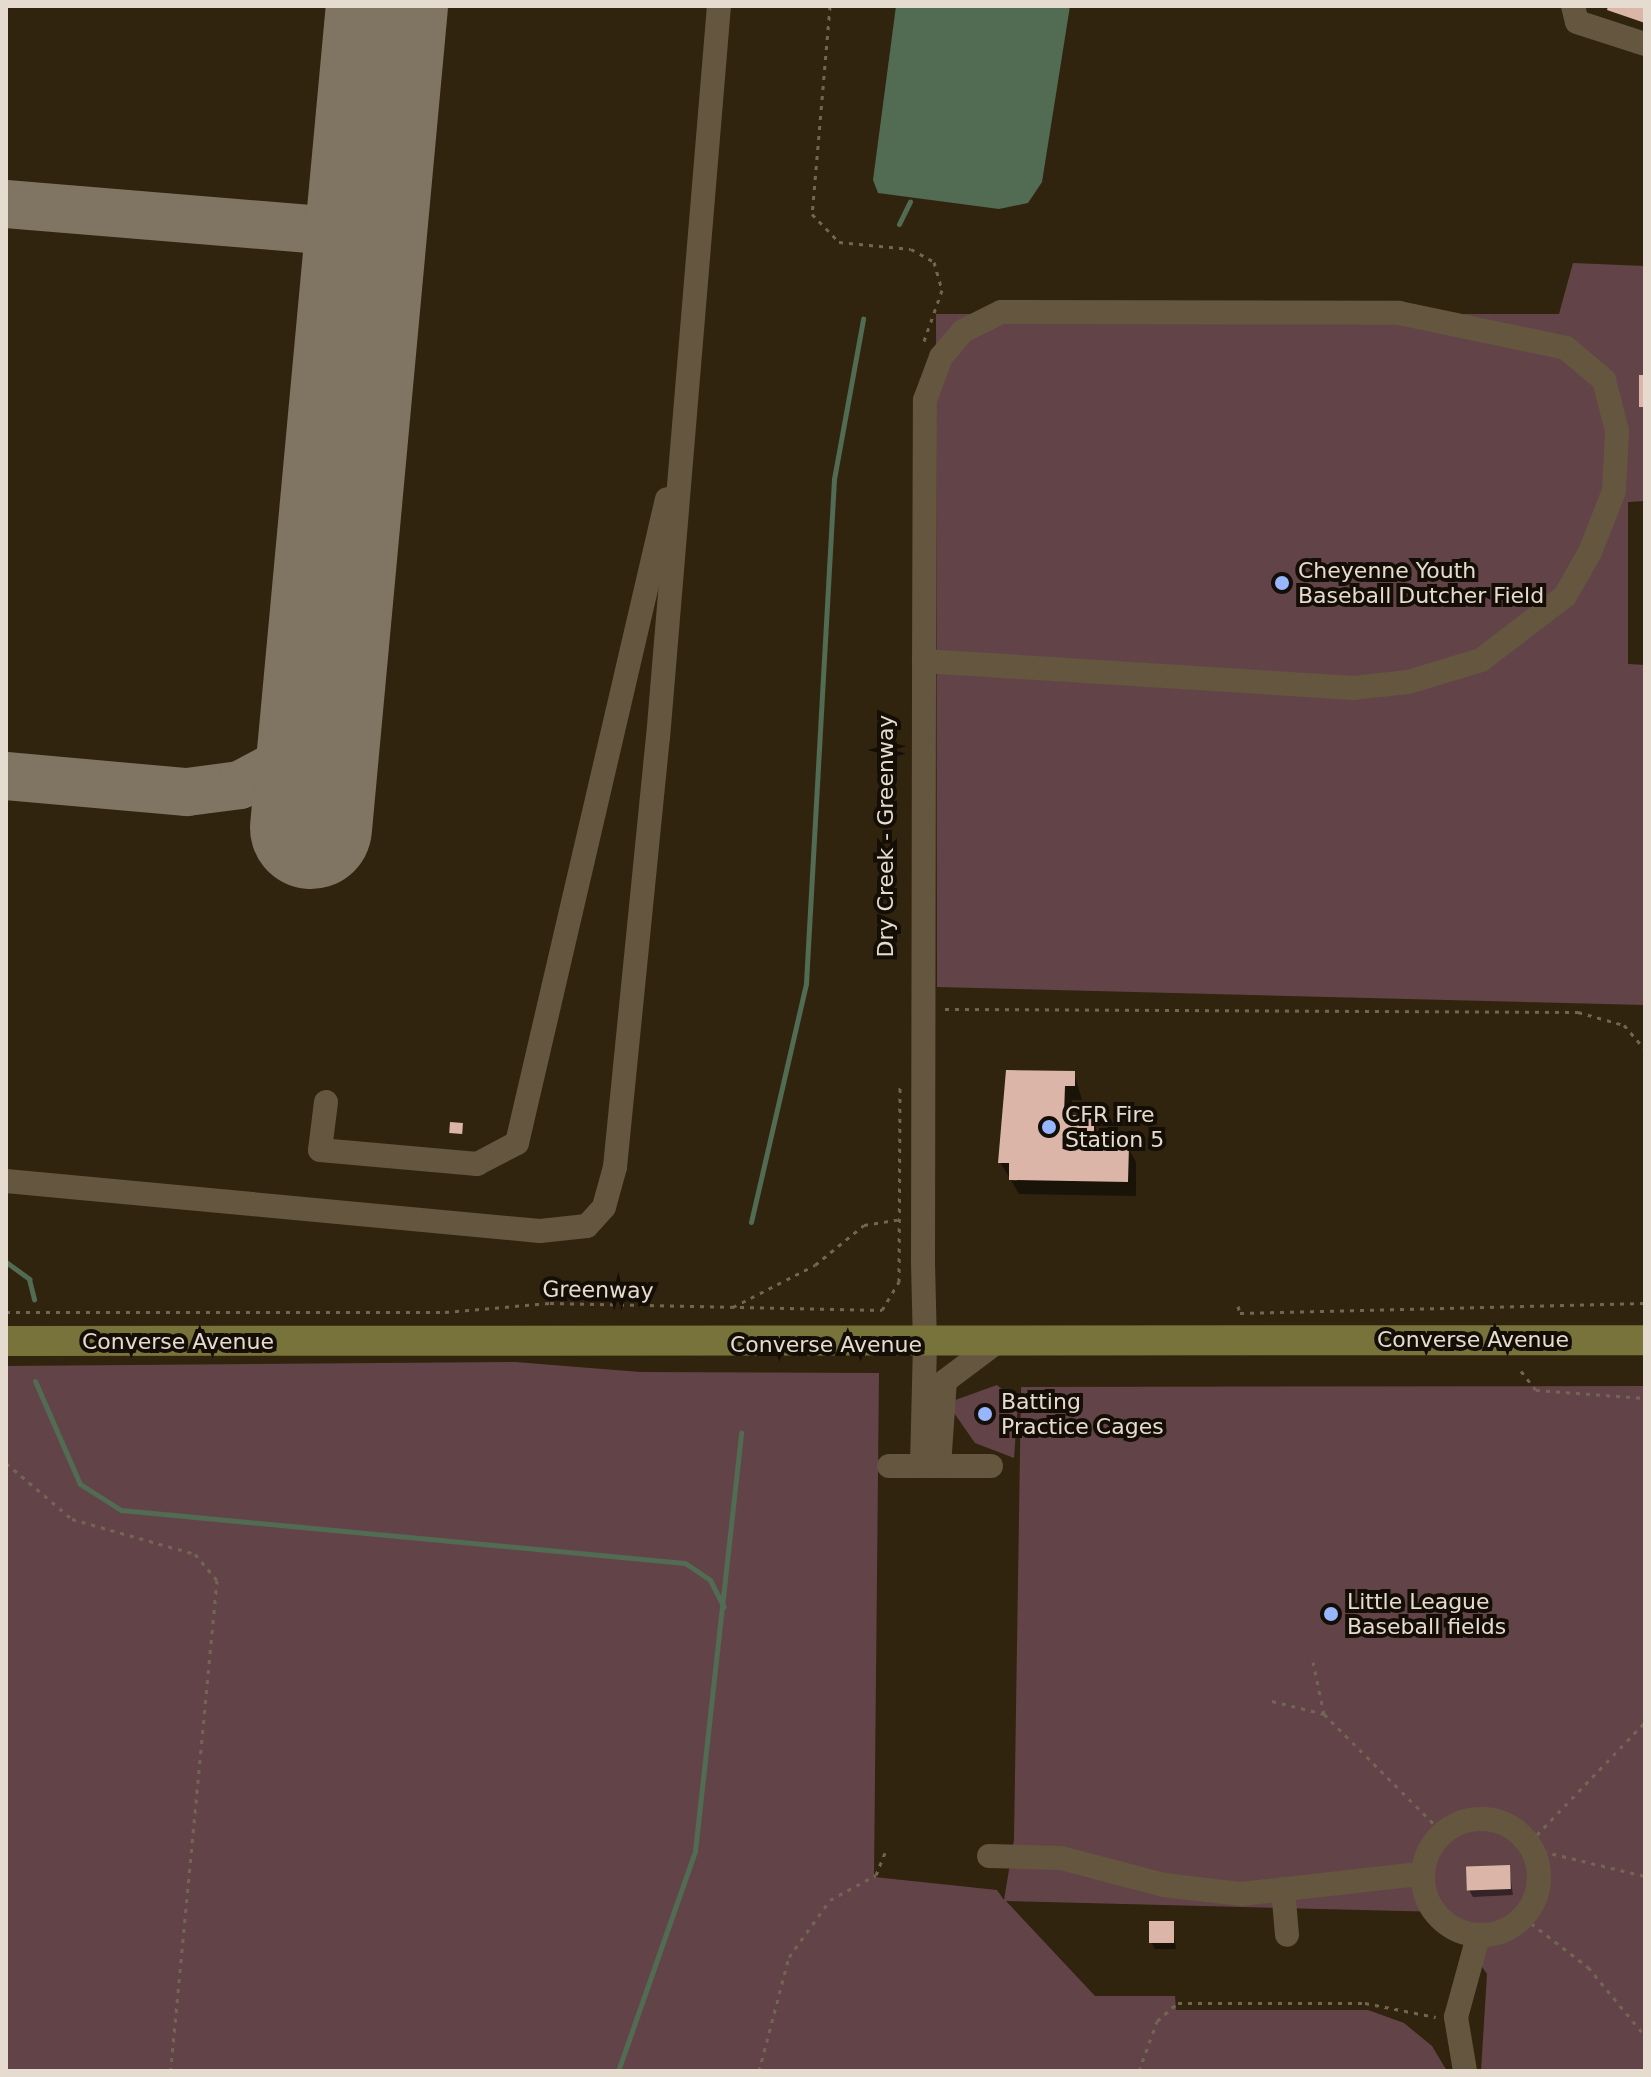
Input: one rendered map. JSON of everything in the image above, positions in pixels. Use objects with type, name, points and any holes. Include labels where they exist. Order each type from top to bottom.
[{"type":"main road","name":"Converse Avenue","points":[[6,1341],[993,1345],[1645,1340]]},
{"type":"lane","points":[[6,1181],[540,1231],[572,1230],[598,1217],[615,1167],[685,422],[719,6]]},
{"type":"lane","points":[[1573,6],[1577,22],[1645,44]]},
{"type":"lane","points":[[924,661],[1354,688],[1408,682],[1481,660],[1565,596],[1590,552],[1614,491],[1617,431],[1604,380],[1566,348],[1399,313],[1001,312],[963,331],[941,357],[925,400],[924,661],[924,1009],[911,1219],[925,1345],[931,1466]]},
{"type":"lane","points":[[326,1102],[320,1150],[477,1164],[517,1143],[685,422]]},
{"type":"lane","points":[[931,1466],[945,1381],[993,1345]]},
{"type":"lane","points":[[889,1466],[991,1466]]},
{"type":"lane","points":[[1481,1818],[1517,1828],[1532,1846],[1536,1877],[1523,1917],[1498,1937],[1477,1940],[1430,1900],[1419,1874],[1444,1834],[1481,1818]]},
{"type":"lane","points":[[989,1856],[1095,1863],[1201,1892],[1283,1889],[1419,1874]]},
{"type":"lane","points":[[1283,1889],[1287,1935]]},
{"type":"lane","points":[[1465,2071],[1456,2021],[1477,1940]]},
{"type":"path","points":[[830,6],[812,214],[839,242],[911,249],[934,262],[942,290],[920,354]]},
{"type":"path","points":[[924,1009],[1018,1004],[1578,1012],[1613,1019],[1645,1049]]},
{"type":"path","name":"Greenway","points":[[6,1312],[732,1307],[882,1310],[898,1292],[911,1219],[901,1069]]},
{"type":"path","points":[[732,1307],[815,1265],[864,1225],[911,1219]]},
{"type":"path","points":[[1238,1306],[1240,1313],[1256,1313],[1645,1304]]},
{"type":"path","points":[[1521,1371],[1536,1390],[1645,1398]]},
{"type":"path","points":[[6,1463],[72,1519],[195,1554],[217,1580],[171,2071]]},
{"type":"path","points":[[1313,1662],[1324,1714]]},
{"type":"path","points":[[1272,1701],[1324,1714],[1444,1834]]},
{"type":"path","points":[[1645,1722],[1532,1846],[1645,1876]]},
{"type":"path","points":[[759,2071],[789,1957],[830,1900],[876,1875],[885,1853]]},
{"type":"path","points":[[1523,1917],[1588,1967],[1645,2036]]},
{"type":"path","points":[[1139,2071],[1157,2021],[1178,2003],[1365,2003],[1456,2021]]},
{"type":"shaded area","points":[[896,6],[1070,6],[1042,182],[1028,203],[999,209],[878,193],[873,180]]},
{"type":"shaded area","name":"Cheyenne Youth Baseball Dutcher Field","points":[[1573,263],[1645,266],[1645,501],[1628,502],[1628,664],[1645,665],[1645,1005],[937,987],[936,314],[1559,314]]},
{"type":"shaded area","points":[[515,1362],[640,1372],[879,1373],[874,1877],[997,1890],[1004,1900],[1014,1840],[1021,1387],[1645,1386],[1645,2071],[1481,2071],[1487,1974],[1444,1912],[1006,1901],[1095,1996],[1175,1996],[1176,2010],[1368,2010],[1404,2023],[1432,2046],[1447,2071],[6,2071],[6,1366]]},
{"type":"shaded area","name":"Batting Practice Cages","points":[[997,1385],[1018,1403],[1014,1458],[975,1443],[947,1403]]},
{"type":"building","points":[[1608,6],[1645,6],[1645,23],[1607,10]]},
{"type":"building","points":[[1639,375],[1645,375],[1645,407],[1639,407]]},
{"type":"building","name":"CFR Fire Station 5","points":[[1006,1070],[1075,1071],[1075,1086],[1065,1086],[1064,1115],[1094,1116],[1094,1138],[1101,1145],[1129,1146],[1128,1182],[1009,1180],[1009,1163],[998,1163]]},
{"type":"building","points":[[450,1122],[463,1123],[462,1134],[449,1133]]},
{"type":"building","points":[[1510,1865],[1511,1889],[1467,1891],[1466,1867]]},
{"type":"building","points":[[1149,1921],[1174,1921],[1174,1943],[1149,1943]]},
{"type":"waterway","points":[[899,224],[910,201]]},
{"type":"waterway","points":[[751,1222],[806,983],[834,479],[863,319]]},
{"type":"waterway","points":[[6,1262],[29,1279],[34,1299]]},
{"type":"waterway","points":[[35,1381],[80,1484],[121,1510],[685,1563],[710,1580],[724,1607]]},
{"type":"waterway","points":[[618,2071],[695,1851],[741,1433]]},
{"type":"taxiway","points":[[6,204],[325,230],[362,208],[371,172]]},
{"type":"taxiway","points":[[6,776],[187,792],[240,785],[275,766],[302,735],[326,657]]},
{"type":"runway","points":[[311,828],[387,6]]},
{"type":"place","name":"Cheyenne Youth Baseball Dutcher Field","points":[[1282,583]]},
{"type":"place","name":"CFR Fire Station 5","points":[[1049,1127]]},
{"type":"place","name":"Batting Practice Cages","points":[[985,1414]]},
{"type":"place","name":"Little League Baseball fields","points":[[1331,1614]]}]
